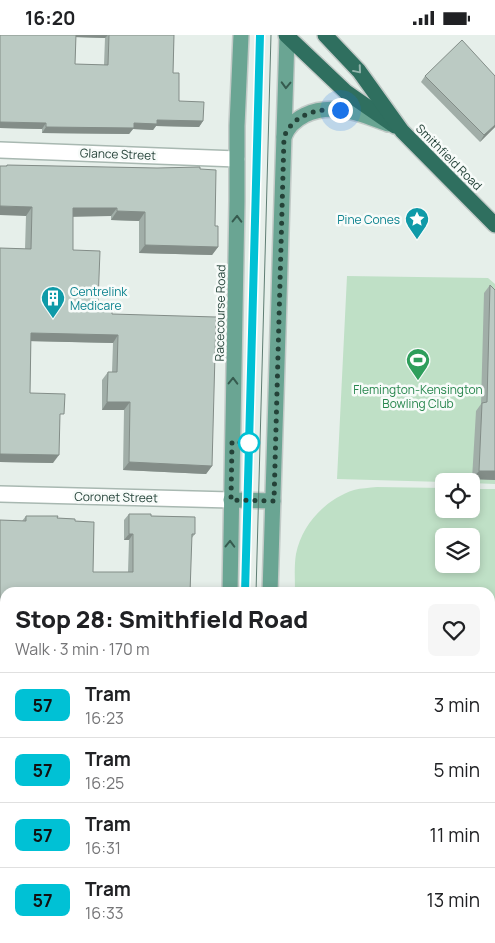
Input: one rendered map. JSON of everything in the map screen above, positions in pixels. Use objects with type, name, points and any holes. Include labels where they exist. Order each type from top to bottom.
[{"type":"highway","name":"Smithfield Road","points":[[287,35],[346,92],[399,129],[495,225]]},
{"type":"highway","name":"Smithfield Road","points":[[325,35],[359,71],[399,129]]},
{"type":"main road","name":"Racecourse Road","points":[[230,587],[237,159],[241,35]]},
{"type":"main road","points":[[270,587],[287,35]]},
{"type":"main road","points":[[284,137],[287,129],[296,120],[324,109],[355,112],[399,129]]},
{"type":"main road","points":[[231,500],[274,501]]},
{"type":"street","name":"Glance Street","points":[[0,150],[237,159]]},
{"type":"street","name":"Coronet Street","points":[[0,494],[231,500]]},
{"type":"green space","name":"Flemington-Kensington Bowling Club","points":[[347,276],[488,278],[495,284],[495,484],[480,483],[480,473],[435,473],[435,482],[337,479]]},
{"type":"green space","points":[[374,487],[435,488],[435,518],[480,518],[480,489],[495,489],[495,587],[295,587],[296,554],[304,533],[325,506],[344,494],[357,489]]},
{"type":"building","points":[[0,35],[76,35],[75,64],[108,65],[109,35],[174,35],[173,73],[179,73],[179,101],[204,102],[203,121],[157,120],[157,124],[134,123],[134,128],[46,127],[46,123],[0,122]]},
{"type":"building","points":[[462,40],[495,76],[495,125],[484,135],[425,76]]},
{"type":"building","points":[[0,166],[200,167],[200,169],[216,170],[215,226],[218,226],[218,247],[145,245],[145,212],[117,211],[117,208],[73,208],[73,250],[100,251],[98,303],[112,303],[112,314],[216,317],[212,466],[129,462],[130,402],[107,402],[108,372],[117,372],[118,335],[31,333],[30,393],[65,394],[64,414],[60,414],[59,455],[0,454],[0,248],[31,249],[32,207],[0,206]]},
{"type":"building","points":[[490,285],[495,290],[495,471],[479,471],[482,403],[487,402]]},
{"type":"building","points":[[129,514],[195,517],[195,534],[192,534],[190,587],[0,587],[0,520],[26,521],[26,516],[58,516],[57,518],[94,522],[93,572],[133,572],[133,534],[129,534]]},
{"type":"tram line","points":[[245,587],[260,35]]},
{"type":"tram line","name":"57","points":[[245,587],[260,35]]},
{"type":"tram line","points":[[256,587],[271,35]]},
{"type":"place","name":"Pine Cones","points":[[417,240]]},
{"type":"place","name":"Centrelink Medicare","points":[[53,319]]},
{"type":"place","name":"Flemington-Kensington Bowling Club","points":[[418,381]]},
{"type":"route","points":[[249,443],[232,442],[231,500],[274,501],[284,137],[290,125],[303,116],[324,109],[340,110]]}]
